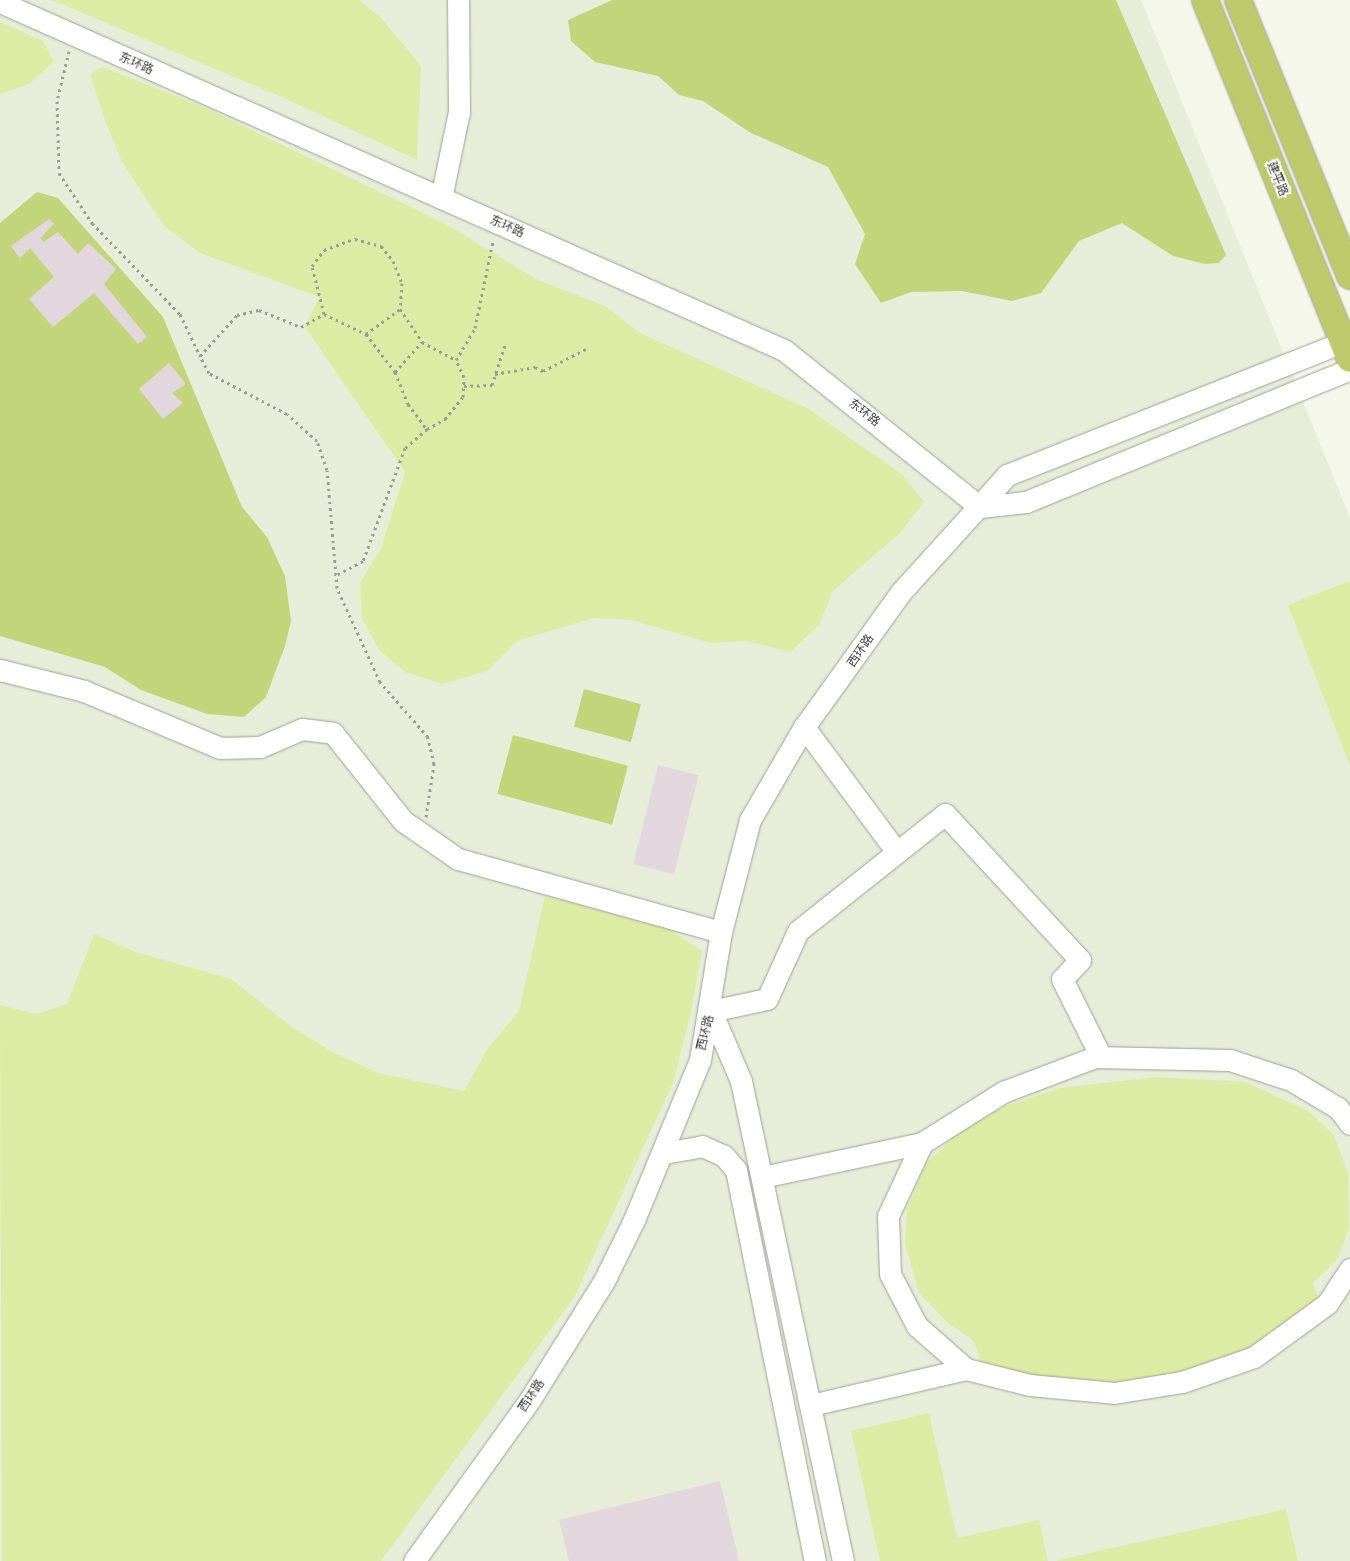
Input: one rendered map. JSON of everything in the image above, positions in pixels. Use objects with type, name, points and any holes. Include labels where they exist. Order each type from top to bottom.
[{"type":"main road","name":"建平路","points":[[1205,0],[1348,346]]},
{"type":"main road","points":[[1238,0],[1350,276]]},
{"type":"street","points":[[441,198],[460,112],[458,0]]},
{"type":"street","name":"东环路","points":[[0,2],[784,350],[980,507]]},
{"type":"street","name":"西环路","points":[[414,1561],[494,1452],[604,1280],[664,1153],[700,1060],[711,1011],[721,932],[750,820],[804,728],[901,592],[1007,475],[1348,346]]},
{"type":"street","points":[[980,507],[1026,502],[1350,369]]},
{"type":"street","points":[[0,670],[84,691],[220,748],[260,747],[302,729],[333,733],[403,821],[421,837],[458,859],[721,932]]},
{"type":"street","points":[[804,728],[897,852]]},
{"type":"street","points":[[843,1561],[741,1081],[711,1011],[767,999],[798,931],[945,814],[1080,960],[1062,980],[1101,1057]]},
{"type":"street","points":[[730,1163],[760,1167],[922,1143],[1002,1092],[1101,1057],[1230,1060],[1291,1080],[1338,1108],[1350,1124]]},
{"type":"street","points":[[922,1143],[888,1216],[890,1274],[917,1326],[966,1369]]},
{"type":"street","points":[[664,1153],[702,1146],[730,1163],[736,1170],[815,1561]]},
{"type":"street","points":[[811,1405],[966,1369],[1030,1385],[1114,1393],[1182,1382],[1254,1357],[1327,1304],[1350,1269]]},
{"type":"street","points":[[795,1462],[821,1454]]},
{"type":"path","points":[[72,35],[57,101],[59,173],[92,223],[180,314],[209,373],[288,414],[317,441],[327,470],[335,576],[380,682],[428,737],[434,764],[421,837]]},
{"type":"path","points":[[456,360],[475,328],[497,223]]},
{"type":"path","points":[[324,314],[312,266],[324,250],[355,239],[381,246],[393,261],[402,284],[400,309],[422,342],[456,360],[464,386],[463,397],[445,419],[427,429],[405,448],[363,561],[335,576]]},
{"type":"path","points":[[366,334],[400,309]]},
{"type":"path","points":[[200,356],[237,315],[259,310],[301,328],[324,314]]},
{"type":"path","points":[[324,314],[366,334],[394,372],[408,404],[427,429]]},
{"type":"path","points":[[394,372],[422,342]]},
{"type":"path","points":[[464,386],[492,385],[505,345]]},
{"type":"path","points":[[495,374],[535,368],[543,371],[588,348]]},
{"type":"shaded area","points":[[0,0],[1141,0],[1350,518],[1350,1561],[0,1561]]},
{"type":"shaded area","points":[[52,0],[359,0],[380,17],[421,66],[417,160],[284,98]]},
{"type":"shaded area","points":[[612,0],[1116,0],[1226,255],[1219,263],[1205,264],[1173,256],[1122,223],[1079,241],[1041,293],[1012,301],[962,291],[911,292],[881,303],[855,264],[865,234],[828,167],[751,133],[703,101],[679,95],[658,76],[595,62],[571,41],[568,20]]},
{"type":"shaded area","points":[[0,22],[43,41],[54,62],[29,84],[0,94]]},
{"type":"shaded area","points":[[103,67],[202,106],[446,224],[538,280],[605,306],[640,333],[807,408],[903,475],[924,502],[900,533],[833,591],[819,625],[790,652],[747,641],[711,643],[631,620],[593,618],[517,641],[487,671],[443,684],[405,672],[379,650],[362,618],[360,583],[381,548],[405,472],[305,327],[319,297],[200,253],[164,226],[121,160],[104,118],[90,74]]},
{"type":"shaded area","points":[[37,192],[58,198],[163,317],[242,507],[267,537],[285,576],[291,621],[285,646],[266,697],[244,717],[207,714],[141,690],[105,667],[0,636],[0,223]]},
{"type":"shaded area","points":[[1350,581],[1350,766],[1288,605]]},
{"type":"shaded area","points":[[584,689],[641,704],[631,742],[574,727]]},
{"type":"shaded area","points":[[513,735],[628,766],[612,825],[497,794]]},
{"type":"shaded area","points":[[545,896],[667,928],[702,951],[691,1012],[673,1083],[575,1296],[381,1561],[2,1561],[0,1005],[37,1014],[67,1004],[94,934],[136,952],[231,979],[292,1027],[334,1053],[379,1073],[464,1091],[488,1048],[519,1011]]},
{"type":"shaded area","points":[[1157,1077],[1246,1082],[1308,1111],[1334,1135],[1348,1174],[1349,1228],[1337,1260],[1313,1283],[1320,1301],[1251,1351],[1180,1375],[1103,1386],[983,1368],[973,1340],[949,1324],[919,1293],[905,1243],[907,1209],[926,1163],[967,1125],[1006,1106],[1059,1088]]},
{"type":"shaded area","points":[[929,1413],[957,1538],[1039,1520],[1048,1561],[880,1561],[851,1431]]},
{"type":"shaded area","points":[[1286,1509],[1298,1561],[1055,1561],[1215,1525]]},
{"type":"building","points":[[49,219],[54,224],[40,238],[44,242],[58,232],[78,254],[88,243],[116,269],[104,284],[147,337],[138,344],[94,293],[53,327],[29,299],[54,277],[30,248],[20,258],[11,246]]},
{"type":"building","points":[[169,363],[186,384],[172,393],[183,403],[163,419],[139,389]]},
{"type":"building","points":[[658,765],[699,775],[674,874],[633,864]]},
{"type":"building","points":[[720,1481],[739,1561],[569,1561],[559,1520]]}]
